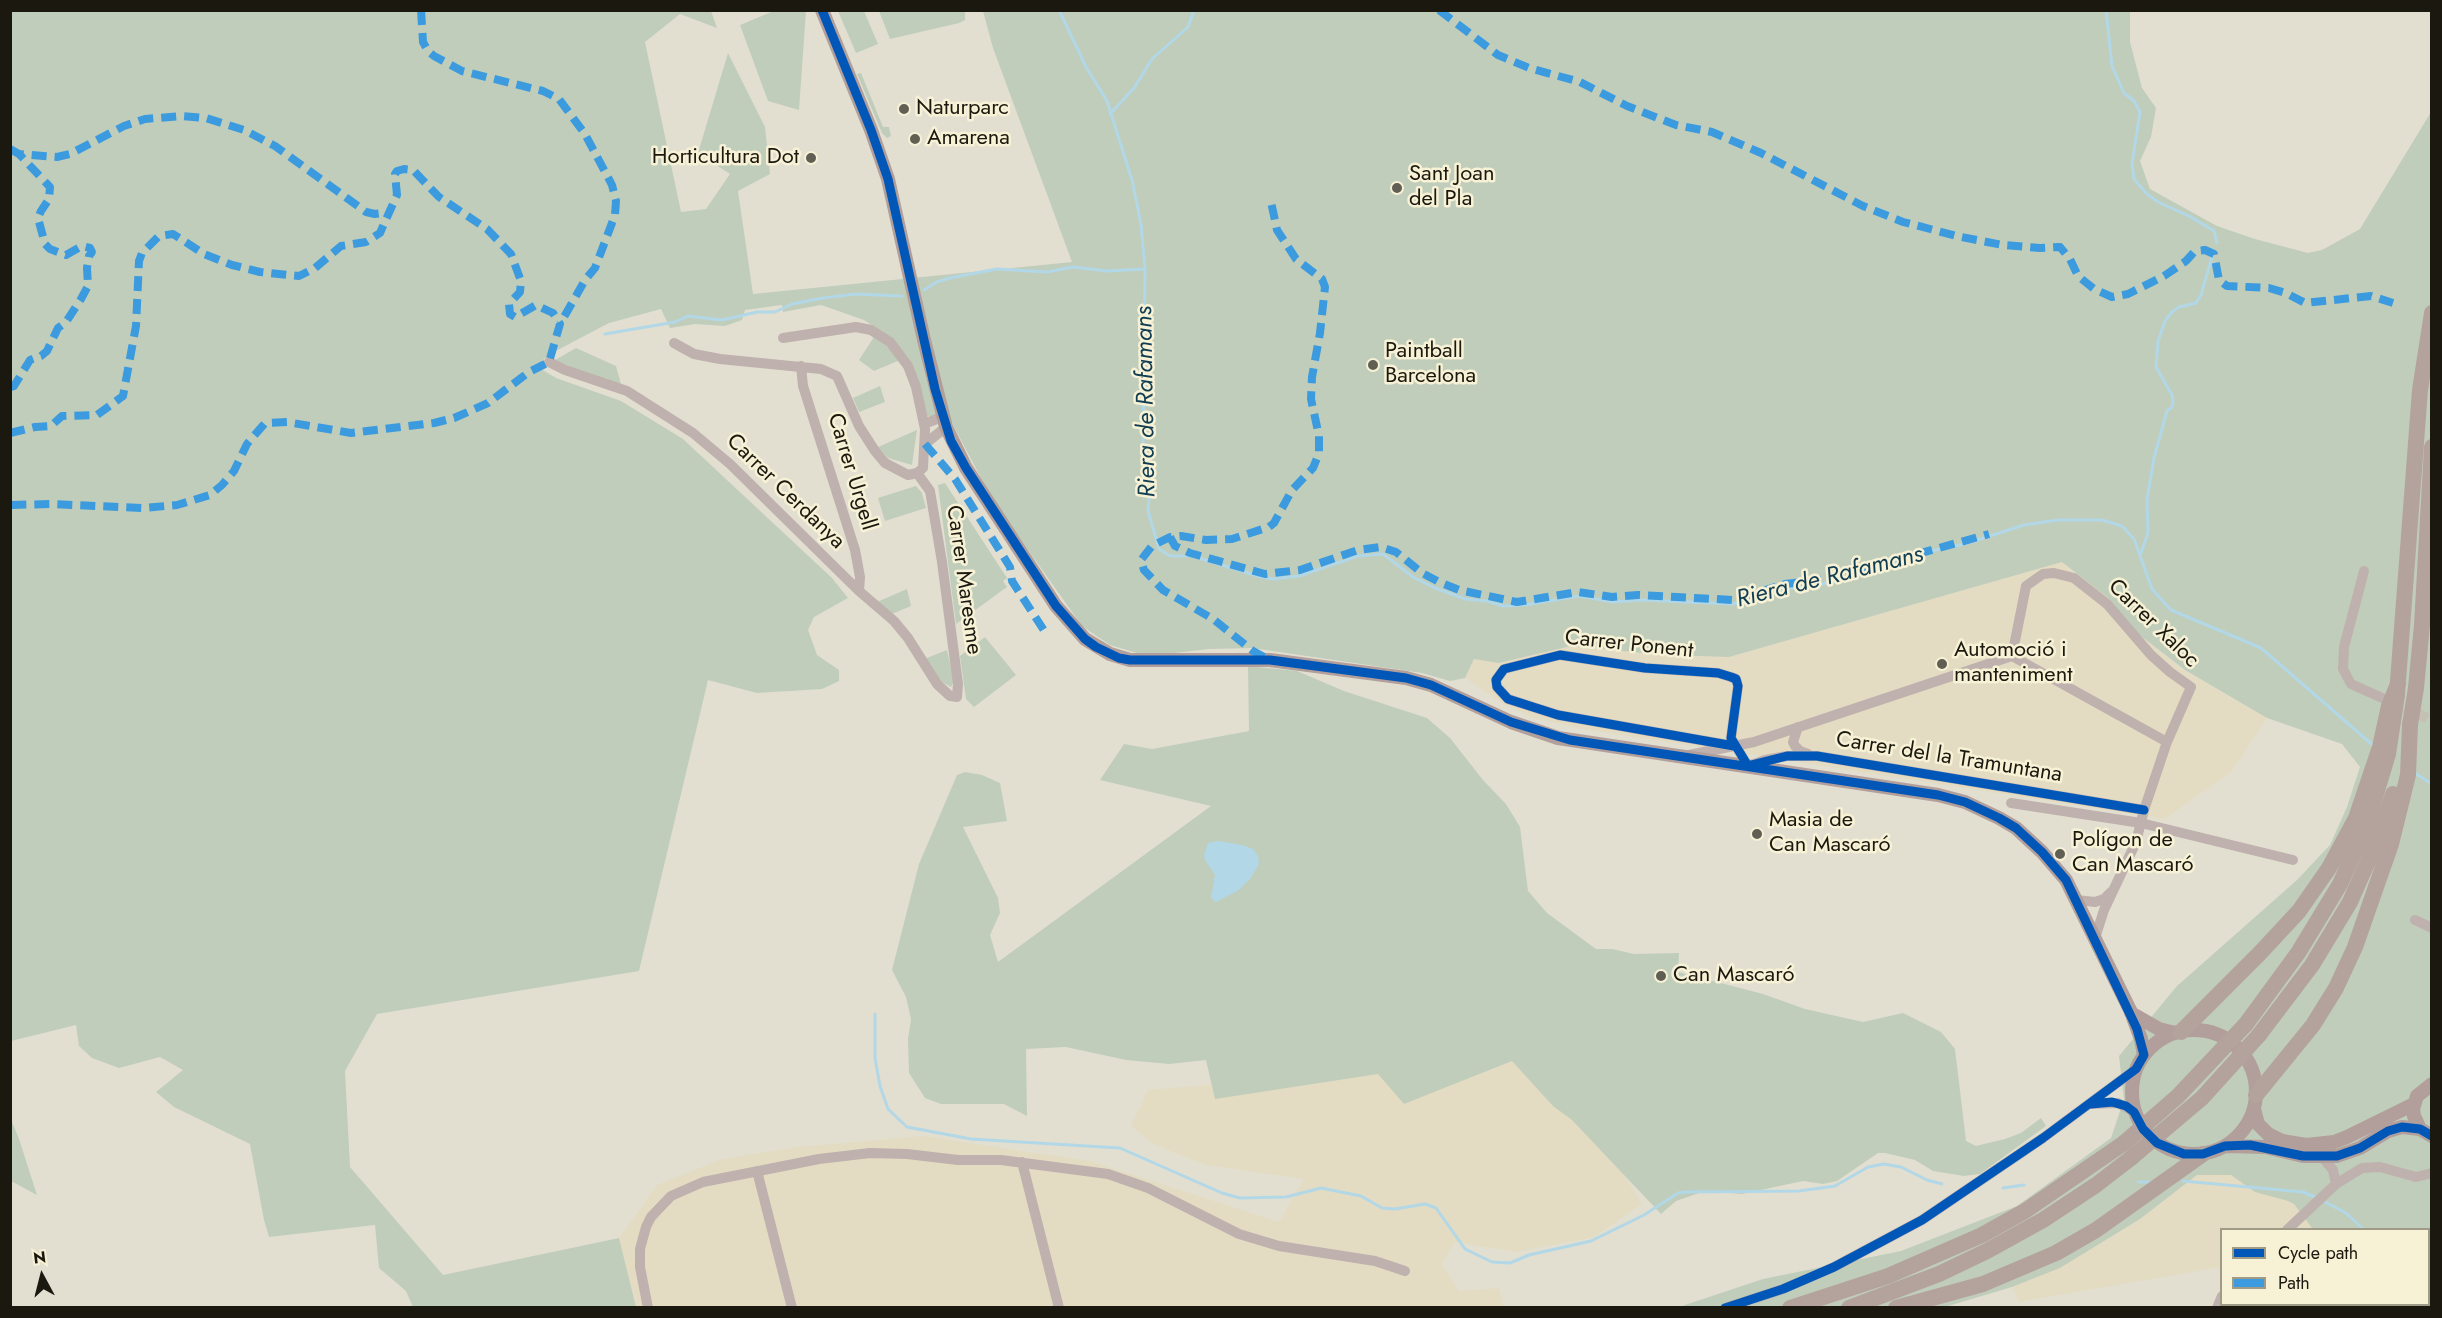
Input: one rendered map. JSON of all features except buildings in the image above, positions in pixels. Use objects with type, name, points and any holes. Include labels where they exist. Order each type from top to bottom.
[{"type":"highway","points":[[2255,1102],[2298,1047],[2336,988],[2355,947],[2373,831],[2388,754],[2420,390],[2432,313]]},
{"type":"highway","points":[[1790,1308],[1888,1276],[1982,1235],[2127,1151],[2202,1098],[2252,1030],[2312,965],[2350,902],[2373,831],[2400,774],[2416,688],[2422,625],[2432,447]]},
{"type":"highway","points":[[2178,1032],[2260,953],[2299,911],[2329,868],[2373,831]]},
{"type":"highway","points":[[1849,1308],[1939,1274],[2043,1220],[2096,1185],[2127,1151]]},
{"type":"highway","points":[[1896,1308],[1983,1284],[2056,1253],[2096,1230],[2203,1154]]},
{"type":"main road","points":[[822,10],[871,130],[888,179],[944,422],[966,468],[1056,606],[1085,639],[1119,658],[1153,661],[1270,660],[1406,678],[1431,685],[1512,723],[1546,734],[1588,743],[1938,795],[1965,802],[1999,818],[2034,844],[2060,873],[2076,900],[2131,1012],[2144,1055]]},
{"type":"main road","points":[[2131,1012],[2158,1029],[2178,1032],[2209,1032],[2234,1045],[2250,1067],[2258,1124],[2268,1134],[2282,1141],[2306,1145],[2334,1142],[2414,1104]]},
{"type":"main road","points":[[2178,1032],[2161,1040],[2144,1055],[2136,1069],[2131,1086],[2134,1112],[2143,1129],[2157,1143],[2184,1154],[2203,1154],[2225,1146],[2265,1147],[2303,1156],[2322,1157],[2350,1153],[2388,1131],[2402,1127],[2428,1134]]},
{"type":"main road","points":[[2428,1134],[2414,1116],[2414,1104],[2421,1091],[2432,1084]]},
{"type":"main road","points":[[2225,1146],[2245,1128],[2255,1102]]},
{"type":"street","points":[[674,343],[694,354],[821,369],[837,376],[859,426],[875,451],[885,463],[903,474],[917,474],[922,468],[926,444],[924,424],[916,387],[908,366],[896,348],[871,330],[856,327],[783,338]]},
{"type":"street","name":"Carrer Cerdanya","points":[[549,362],[627,392],[693,433],[747,480],[859,591],[902,629],[937,684],[950,696],[957,697]]},
{"type":"street","name":"Carrer Urgell","points":[[801,366],[803,386],[855,550],[860,577],[859,591]]},
{"type":"street","points":[[924,424],[944,422]]},
{"type":"street","points":[[926,444],[944,422]]},
{"type":"street","name":"Carrer Maresme","points":[[917,474],[930,491],[957,673],[959,691],[957,697]]},
{"type":"street","points":[[2364,571],[2344,646],[2343,669],[2351,684],[2393,696]]},
{"type":"street","name":"Carrer Xaloc","points":[[2012,656],[2026,586],[2043,574],[2054,573],[2074,578],[2106,604],[2151,655],[2191,687],[2167,742],[2144,810],[2136,842],[2095,938]]},
{"type":"street","name":"Carrer Ponent","points":[[1560,655],[1646,668],[1718,673],[1736,680],[1738,686],[1731,738],[1734,746],[1558,716],[1508,699],[1497,687],[1496,680],[1504,669],[1560,655]]},
{"type":"street","points":[[2012,656],[2167,742]]},
{"type":"street","name":"Carrer Ponent","points":[[1681,756],[1734,746],[1798,727],[2012,656]]},
{"type":"street","points":[[1798,727],[1793,742],[1795,746],[1800,751],[1817,756]]},
{"type":"street","points":[[1734,746],[1748,766]]},
{"type":"street","name":"Carrer del la Tramuntana","points":[[1748,766],[1787,756],[1817,756],[2144,810]]},
{"type":"street","points":[[2011,803],[2141,823],[2293,860]]},
{"type":"street","points":[[2076,900],[2095,902],[2104,899],[2116,887]]},
{"type":"street","points":[[2415,920],[2432,928]]},
{"type":"street","points":[[1725,1308],[1783,1289],[1834,1267],[1888,1239],[1968,1190],[2091,1104],[2136,1069]]},
{"type":"street","points":[[2091,1104],[2118,1103],[2134,1112]]},
{"type":"street","points":[[648,1308],[640,1267],[640,1249],[646,1227],[661,1204],[683,1189],[703,1182],[819,1159],[870,1153],[1022,1162],[1092,1171],[1125,1179],[1239,1234],[1288,1247],[1375,1261],[1405,1271]]},
{"type":"street","points":[[2322,1157],[2333,1170],[2333,1188]]},
{"type":"street","points":[[1022,1162],[1059,1308]]},
{"type":"street","points":[[2289,1228],[2333,1188],[2362,1168],[2380,1167],[2416,1177],[2432,1173]]},
{"type":"street","points":[[758,1171],[792,1308]]},
{"type":"shaded area","points":[[2062,562],[2107,597],[2133,630],[2184,670],[2267,718],[2232,771],[2165,819],[1582,729],[1534,718],[1503,704],[1465,678],[1474,659],[1501,663],[1569,646],[1664,655],[1729,657]]},
{"type":"shaded area","points":[[1521,1054],[1606,1144],[1642,1204],[1594,1237],[1516,1252],[1455,1242],[1442,1264],[1459,1291],[1499,1288],[1504,1308],[636,1307],[619,1238],[657,1185],[722,1159],[798,1147],[922,1136],[1090,1161],[1279,1222],[1304,1179],[1205,1165],[1155,1145],[1131,1126],[1148,1090],[1385,1069]]},
{"type":"shaded area","points":[[2197,1175],[2231,1175],[2255,1192],[2294,1204],[2313,1228],[2220,1228],[2220,1267],[2019,1302],[2012,1287],[2060,1268],[2140,1219]]},
{"type":"green space","points":[[776,10],[806,11],[799,110],[768,101],[740,25]]},
{"type":"green space","points":[[965,10],[965,20],[959,23],[890,39],[879,11]]},
{"type":"green space","points":[[10,11],[711,11],[717,28],[680,14],[645,42],[681,212],[706,209],[730,174],[698,153],[728,53],[765,127],[770,174],[738,191],[753,294],[1072,262],[993,48],[983,11],[2130,11],[2130,42],[2142,88],[2156,108],[2151,137],[2140,161],[2150,189],[2217,226],[2308,253],[2322,250],[2360,229],[2431,112],[2431,1307],[2235,1307],[2430,1306],[2430,1228],[2312,1228],[2294,1204],[2288,1201],[2255,1192],[2231,1175],[2197,1175],[2140,1219],[2060,1268],[2012,1287],[1945,1307],[1679,1307],[1763,1279],[1901,1251],[2017,1206],[2111,1138],[2124,1099],[2119,1056],[2177,986],[2297,880],[2330,845],[2347,807],[2360,767],[2342,744],[2267,718],[2185,670],[2133,630],[2107,597],[2062,562],[1729,657],[1664,655],[1571,646],[1499,663],[1474,659],[1465,678],[1450,681],[1422,673],[1252,648],[1137,653],[1110,645],[1082,626],[992,499],[950,419],[927,416],[892,338],[864,320],[821,305],[783,312],[782,305],[745,310],[742,320],[725,326],[695,324],[670,328],[661,309],[609,323],[550,354],[536,366],[556,378],[621,401],[683,439],[832,578],[848,598],[814,617],[808,630],[817,655],[839,670],[839,681],[822,689],[757,693],[708,680],[639,971],[377,1014],[345,1071],[350,1167],[443,1275],[619,1238],[636,1307],[413,1307],[406,1291],[379,1268],[375,1225],[269,1237],[250,1144],[174,1107],[156,1092],[183,1070],[160,1057],[119,1068],[92,1058],[79,1046],[76,1025],[11,1041]]},
{"type":"green space","points":[[838,11],[864,11],[878,44],[856,53]]},
{"type":"green space","points":[[861,73],[883,127],[889,127],[891,136],[887,138],[882,133],[857,74]]},
{"type":"green space","points":[[874,337],[881,340],[900,360],[874,371],[859,360]]},
{"type":"green space","points":[[576,348],[616,366],[621,384],[586,374],[555,360]]},
{"type":"green space","points":[[880,386],[885,402],[859,412],[853,398]]},
{"type":"green space","points":[[917,430],[912,465],[888,458],[878,447]]},
{"type":"green space","points":[[945,483],[1007,578],[1003,581],[1007,587],[956,624],[938,485]]},
{"type":"green space","points":[[916,486],[922,493],[926,508],[885,521],[878,498]]},
{"type":"green space","points":[[907,589],[911,606],[892,614],[877,602]]},
{"type":"green space","points":[[985,637],[1016,675],[974,707],[966,699],[960,656]]},
{"type":"green space","points":[[947,650],[954,681],[951,687],[940,681],[924,659]]},
{"type":"green space","points":[[1248,666],[1297,671],[1344,691],[1427,718],[1450,738],[1483,780],[1506,804],[1520,827],[1528,891],[1547,913],[1596,949],[1612,949],[1634,954],[1679,953],[1678,972],[1763,994],[1805,1009],[1863,1022],[1903,1013],[1941,1032],[1955,1049],[1966,1141],[1976,1146],[2005,1139],[2021,1133],[2041,1118],[2046,1126],[1980,1174],[1964,1176],[1933,1171],[1915,1160],[1878,1153],[1837,1181],[1823,1184],[1803,1181],[1742,1194],[1705,1191],[1676,1201],[1661,1214],[1572,1120],[1553,1106],[1512,1061],[1404,1104],[1378,1074],[1215,1099],[1206,1060],[1169,1064],[1126,1060],[1066,1047],[1026,1049],[1027,1116],[1004,1104],[941,1104],[925,1098],[909,1073],[908,1039],[911,1019],[906,997],[892,970],[919,864],[957,775],[965,772],[982,775],[1000,783],[1007,821],[963,827],[998,898],[1000,913],[990,935],[998,962],[1211,806],[1100,780],[1124,744],[1152,749],[1249,731]]},
{"type":"green space","points":[[10,1117],[19,1139],[37,1195],[11,1181]]},
{"type":"water","points":[[1218,841],[1253,849],[1258,856],[1259,864],[1250,879],[1239,890],[1216,902],[1211,898],[1215,875],[1204,855],[1208,843]]},
{"type":"waterway","name":"Riera de Rafamans","points":[[1059,10],[1086,67],[1107,101],[1132,180],[1141,224],[1145,269],[1143,448],[1150,485],[1148,511],[1159,549],[1170,556],[1192,556],[1273,579],[1299,576],[1358,556],[1383,554],[1413,577],[1435,588],[1465,599],[1487,601],[1503,606],[1525,605],[1579,596],[1613,602],[1641,600],[1733,604],[1784,589],[1815,586],[1849,577],[1921,553],[1965,544],[2024,525],[2058,520],[2102,520],[2122,526],[2134,539],[2152,589],[2171,610],[2261,648],[2375,747]]},
{"type":"waterway","points":[[1110,114],[1134,88],[1152,59],[1188,27],[1194,10]]},
{"type":"waterway","points":[[2106,10],[2112,66],[2124,93],[2134,101],[2140,112],[2132,164],[2134,179],[2147,194],[2158,202],[2189,216],[2214,231],[2217,243]]},
{"type":"waterway","points":[[2140,556],[2148,533],[2147,500],[2154,458],[2167,411],[2172,407],[2173,402],[2172,395],[2156,367],[2158,341],[2165,321],[2172,312],[2179,307],[2196,303],[2201,295],[2212,257]]},
{"type":"waterway","points":[[924,290],[937,282],[950,278],[997,269],[1047,272],[1073,267],[1107,271],[1145,269]]},
{"type":"waterway","points":[[605,334],[675,322],[688,316],[722,320],[757,312],[775,312],[792,304],[823,298],[856,294],[902,296]]},
{"type":"waterway","name":"Riera de Rafamans","points":[[2413,772],[2432,784]]},
{"type":"waterway","points":[[875,1014],[875,1058],[880,1086],[888,1109],[907,1127],[971,1139],[1120,1148],[1222,1193],[1240,1198],[1286,1197],[1321,1188],[1361,1196],[1382,1208],[1395,1209],[1425,1204],[1436,1208],[1465,1249],[1492,1262],[1510,1263],[1529,1255],[1591,1241],[1644,1215],[1678,1193],[1799,1191],[1835,1186],[1868,1167],[1884,1164],[1901,1167],[1927,1180],[1942,1184]]},
{"type":"waterway","points":[[2183,1181],[2303,1192],[2317,1198]]},
{"type":"waterway","points":[[2139,1182],[2149,1182]]},
{"type":"waterway","points":[[2003,1188],[2024,1185]]},
{"type":"waterway","points":[[2323,1201],[2346,1213],[2362,1228]]},
{"type":"tunnel","points":[[2391,702],[2432,720]]},
{"type":"marked path","points":[[421,10],[423,42],[434,56],[462,71],[543,91],[559,99],[585,134],[612,185],[616,201],[615,215],[595,268],[585,280],[560,324]]},
{"type":"marked path","points":[[1439,10],[1498,55],[1529,68],[1580,82],[1627,106],[1676,125],[1712,132],[1761,153],[1863,206],[1903,222],[2003,245],[2060,247],[2070,259],[2078,276],[2094,289],[2112,297],[2128,294],[2164,276],[2186,261],[2195,251],[2205,250],[2214,254],[2219,280],[2227,286],[2269,288],[2286,293],[2305,303],[2371,296],[2393,303]]},
{"type":"marked path","points":[[10,149],[19,154],[57,157],[70,154],[124,126],[145,119],[182,116],[206,118],[244,130],[275,146],[366,212],[375,214],[390,212]]},
{"type":"marked path","points":[[10,387],[14,386],[30,360],[47,351],[58,328],[66,322],[81,299],[88,286],[87,268],[92,252],[90,248],[82,246],[66,255],[50,249],[45,244],[38,218],[49,199],[50,187],[19,154]]},
{"type":"marked path","points":[[10,433],[51,426],[62,416],[97,415],[123,396],[136,326],[139,261],[142,253],[159,236],[173,234],[204,254],[232,265],[260,272],[299,276],[315,268],[341,246],[366,242],[380,233],[397,195],[395,174],[404,169],[413,170],[439,197],[487,229],[511,254],[521,281],[520,292],[509,304],[510,314],[515,317],[536,305],[553,313],[560,324],[549,362],[529,372],[488,403],[454,418],[434,423],[351,433],[287,422],[265,423],[247,444],[234,471],[222,485],[210,495],[177,505],[143,508],[52,504],[10,505]]},
{"type":"marked path","points":[[1264,657],[1213,619],[1163,590],[1144,570],[1141,560],[1152,546],[1170,537],[1181,536],[1206,540],[1232,539],[1269,527],[1274,523],[1292,490],[1313,468],[1319,453],[1319,436],[1311,399],[1325,287],[1322,279],[1296,259],[1277,230],[1270,197]]},
{"type":"marked path","points":[[925,444],[955,479],[1010,567],[1012,581],[1045,632]]},
{"type":"marked path","points":[[1170,537],[1175,546],[1190,553],[1265,574],[1300,570],[1358,550],[1381,547],[1396,552],[1422,573],[1439,582],[1459,590],[1517,602],[1578,592],[1612,597],[1638,595],[1734,600],[1785,584],[1828,579],[1989,534]]},
{"type":"cycle path","points":[[822,10],[871,130],[888,179],[935,389],[951,441],[966,468],[1056,606],[1085,639],[1096,647],[1119,658],[1130,660],[1270,660],[1406,678],[1431,685],[1511,722],[1570,740],[1938,795],[1965,802],[2016,828],[2042,852],[2066,880],[2137,1029],[2144,1055],[2136,1069],[2043,1138],[1922,1220],[1834,1267],[1783,1289],[1725,1308]]},
{"type":"cycle path","points":[[1734,746],[1558,715],[1508,699],[1497,687],[1496,680],[1504,669],[1560,655],[1645,668],[1718,673],[1731,677],[1736,679],[1738,686],[1731,738],[1748,766]]},
{"type":"cycle path","points":[[1751,765],[1787,756],[1817,756],[2144,810]]},
{"type":"cycle path","points":[[2091,1104],[2112,1102],[2126,1106],[2134,1112],[2143,1129],[2157,1143],[2184,1154],[2203,1154],[2225,1146],[2250,1145],[2303,1156],[2337,1156],[2360,1148],[2388,1131],[2402,1127],[2420,1129],[2432,1136]]},
{"type":"place","name":"Naturparc","points":[[904,109]]},
{"type":"place","name":"Amarena","points":[[915,139]]},
{"type":"place","name":"Horticultura Dot","points":[[811,158]]},
{"type":"place","name":"Sant Joan del Pla","points":[[1397,188]]},
{"type":"place","name":"Paintball Barcelona","points":[[1373,365]]},
{"type":"place","name":"Automoció i manteniment","points":[[1942,664]]},
{"type":"place","name":"Masia de Can Mascaró","points":[[1757,834]]},
{"type":"place","name":"Polígon de Can Mascaró","points":[[2060,854]]},
{"type":"place","name":"Can Mascaró","points":[[1661,976]]}]
